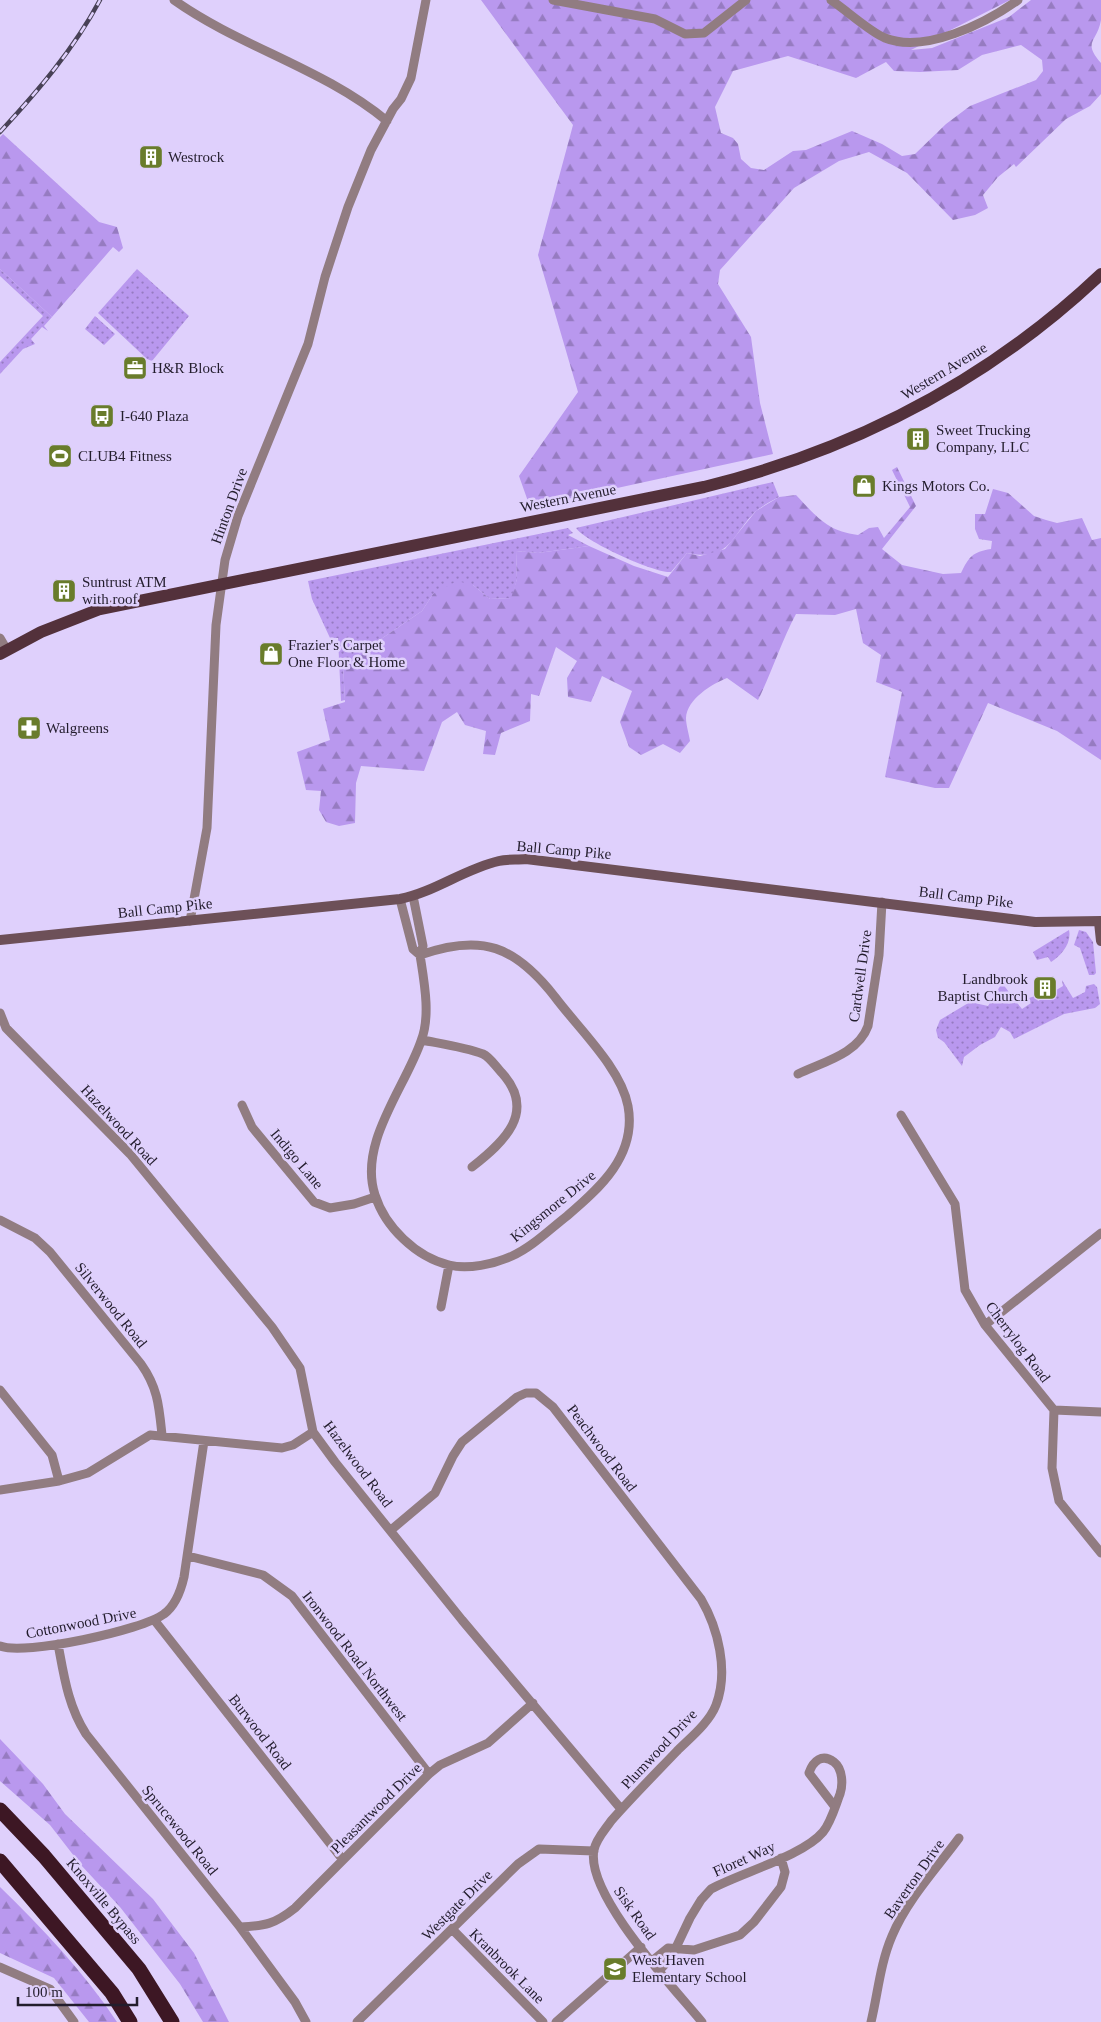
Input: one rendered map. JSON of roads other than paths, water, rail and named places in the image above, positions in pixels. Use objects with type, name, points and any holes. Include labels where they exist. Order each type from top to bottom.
[{"type":"highway","name":"Knoxville Bypass","points":[[0,1810],[44,1856],[139,1969],[172,2022]]},
{"type":"highway","points":[[0,1861],[112,1993],[130,2022]]},
{"type":"main road","name":"Western Avenue","points":[[4,652],[41,632],[86,613],[704,486],[810,456],[872,430],[957,385],[1027,337],[1101,274]]},
{"type":"street","points":[[174,0],[198,17],[302,68],[363,102],[387,121]]},
{"type":"street","name":"Hinton Drive","points":[[190,921],[207,828],[216,631],[225,560],[238,516],[308,344],[336,240],[371,150],[411,78],[426,0]]},
{"type":"street","points":[[553,0],[655,19],[686,34],[704,33],[720,23],[734,7],[746,0]]},
{"type":"street","points":[[831,0],[885,38],[912,43],[959,32],[1000,13],[1018,0]]},
{"type":"street","points":[[0,638],[4,652]]},
{"type":"street","name":"Ball Camp Pike","points":[[0,940],[400,899],[413,896],[472,870],[500,861],[526,859],[1035,922],[1100,921]]},
{"type":"street","name":"Kingsmore Drive","points":[[413,896],[423,946],[420,955],[425,1016],[422,1040],[372,1151],[371,1181],[375,1197],[388,1220],[401,1237],[427,1255],[449,1265],[488,1264],[501,1261],[526,1249],[586,1199],[609,1177],[624,1152],[630,1118],[623,1089],[614,1073],[539,977],[517,958],[506,952],[479,944],[448,947],[420,955]]},
{"type":"street","name":"Kingsmore Drive","points":[[400,899],[413,949],[420,955]]},
{"type":"street","name":"Cardwell Drive","points":[[798,1074],[853,1048],[864,1036],[868,1026],[878,955],[882,902]]},
{"type":"street","points":[[1100,921],[1101,941]]},
{"type":"street","name":"Hazelwood Road","points":[[0,1013],[6,1028],[130,1154],[272,1326],[300,1368],[314,1432],[391,1530],[621,1809]]},
{"type":"street","points":[[0,1036],[6,1028]]},
{"type":"street","points":[[422,1040],[485,1054],[509,1081],[518,1108],[511,1129],[494,1150],[472,1168]]},
{"type":"street","name":"Indigo Lane","points":[[242,1105],[252,1127],[314,1202],[330,1208],[354,1204],[375,1197]]},
{"type":"street","name":"Cherrylog Road","points":[[901,1114],[955,1204],[965,1290],[985,1325],[1054,1410]]},
{"type":"street","name":"Silverwood Road","points":[[0,1220],[34,1238],[50,1252],[141,1364],[153,1381],[158,1400],[162,1435]]},
{"type":"street","points":[[985,1325],[1101,1232]]},
{"type":"street","points":[[441,1307],[449,1265]]},
{"type":"street","points":[[0,1390],[52,1456],[59,1481]]},
{"type":"street","name":"Peachwood Road","points":[[391,1530],[435,1493],[462,1442],[517,1397],[526,1393],[536,1392],[546,1398],[701,1599],[711,1616],[717,1635],[721,1674],[716,1706]]},
{"type":"street","points":[[1101,1412],[1054,1410],[1052,1468],[1059,1500],[1101,1553]]},
{"type":"street","points":[[0,1490],[59,1481],[88,1473],[150,1435],[282,1448],[293,1445],[314,1432]]},
{"type":"street","name":"Cottonwood Drive","points":[[0,1646],[13,1650],[58,1644],[142,1626],[155,1621],[167,1613],[181,1590],[188,1556],[204,1441]]},
{"type":"street","name":"Ironwood Road Northwest","points":[[188,1556],[263,1575],[292,1596],[429,1774]]},
{"type":"street","name":"Burwood Road","points":[[155,1621],[343,1860]]},
{"type":"street","name":"Sprucewood Road","points":[[58,1644],[68,1698],[76,1720],[240,1927],[295,2002],[306,2022]]},
{"type":"street","name":"Pleasantwood Drive","points":[[240,1927],[264,1926],[279,1920],[295,1908],[429,1774],[440,1766],[488,1743],[533,1703]]},
{"type":"street","name":"Plumwood Drive","points":[[621,1809],[694,1734],[716,1706]]},
{"type":"street","name":"Floret Way","points":[[659,1970],[672,1956],[674,1948],[700,1900],[711,1889],[808,1846],[823,1832],[835,1807],[842,1789],[841,1773],[838,1765],[832,1760],[824,1758],[817,1760],[811,1765],[809,1773],[835,1807]]},
{"type":"street","points":[[594,1851],[601,1835],[621,1809]]},
{"type":"street","name":"Baverton Drive","points":[[871,2022],[882,1967],[892,1936],[907,1909],[959,1838]]},
{"type":"street","name":"Westgate Drive","points":[[357,2022],[518,1864],[539,1849],[594,1851]]},
{"type":"street","name":"Sisk Road","points":[[594,1851],[597,1875],[609,1905],[702,2022]]},
{"type":"street","points":[[652,1961],[668,1948],[694,1950],[740,1934],[754,1922],[781,1887],[785,1872],[781,1858]]},
{"type":"street","name":"Kranbrook Lane","points":[[452,1929],[544,2022]]},
{"type":"street","points":[[556,2022],[641,1946]]},
{"type":"street","points":[[0,1968],[50,1989],[74,2022]]},
{"type":"railway","points":[[0,132],[67,53],[100,0]]},
{"type":"place","name":"Westrock","points":[[151,157]]},
{"type":"place","name":"H&R Block","points":[[135,368]]},
{"type":"place","name":"I-640 Plaza","points":[[102,416]]},
{"type":"place","name":"Sweet Trucking Company, LLC","points":[[918,439]]},
{"type":"place","name":"CLUB4 Fitness","points":[[60,456]]},
{"type":"place","name":"Kings Motors Co.","points":[[864,486]]},
{"type":"place","name":"Suntrust ATM with roof","points":[[64,591]]},
{"type":"place","name":"Frazier's Carpet One Floor & Home","points":[[271,654]]},
{"type":"place","name":"Walgreens","points":[[29,728]]},
{"type":"place","name":"Landbrook Baptist Church","points":[[1045,988]]},
{"type":"place","name":"West Haven Elementary School","points":[[615,1969]]}]
